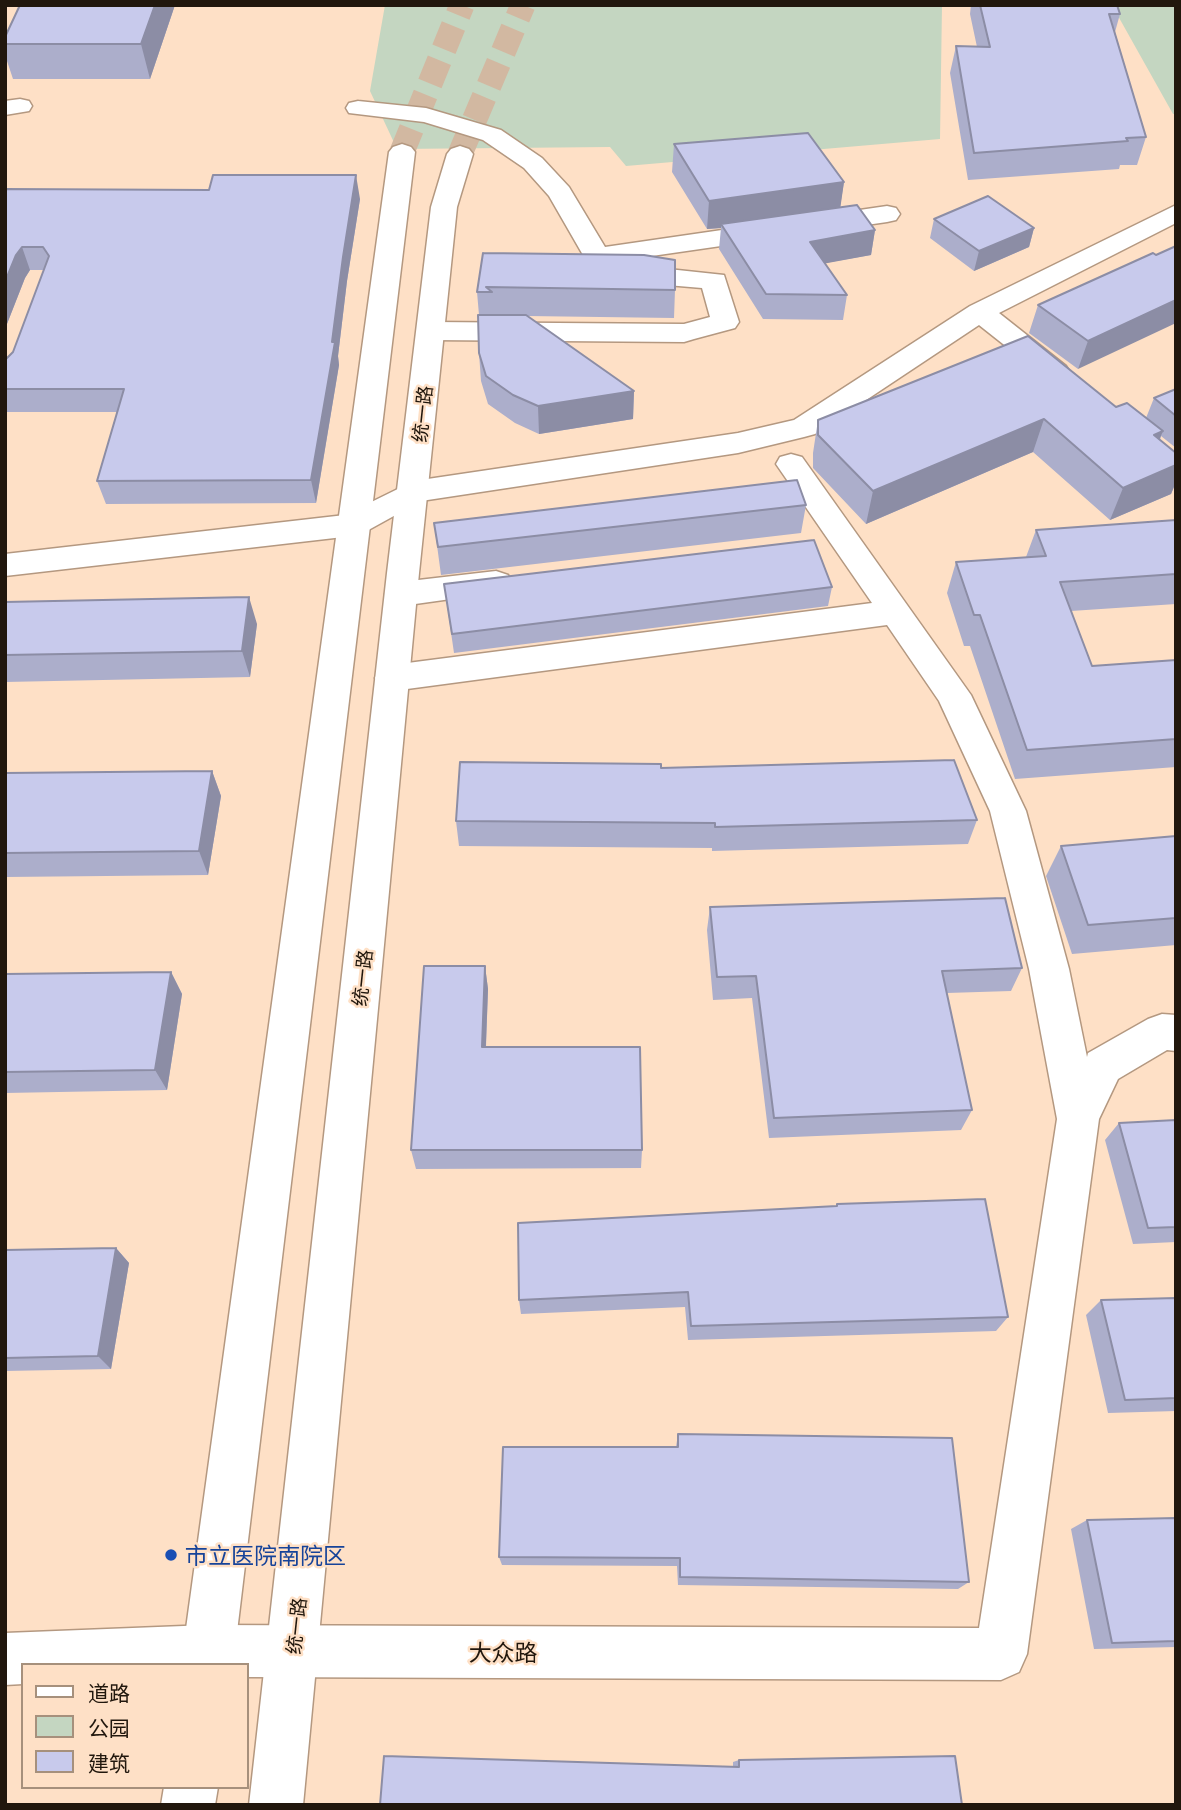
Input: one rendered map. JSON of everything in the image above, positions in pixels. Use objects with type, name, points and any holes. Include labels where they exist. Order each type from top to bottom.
[{"type":"street","points":[[358,108],[426,116],[492,135],[533,163],[560,192],[597,256],[655,276],[714,281],[725,322],[684,333],[431,331]]},
{"type":"street","points":[[208,1658],[402,152]]},
{"type":"street","name":"统一路","points":[[276,1805],[392,678],[444,206],[460,154]]},
{"type":"street","points":[[5,565],[352,525],[414,492],[738,443],[804,427],[980,312],[1176,213]]},
{"type":"street","points":[[597,256],[887,214]]},
{"type":"street","points":[[980,312],[1078,389]]},
{"type":"street","points":[[791,464],[954,695],[1008,811],[1049,969],[1078,1119]]},
{"type":"street","points":[[805,546],[846,541]]},
{"type":"street","points":[[401,594],[522,579]]},
{"type":"street","points":[[392,678],[895,612]]},
{"type":"street","points":[[1078,1119],[1103,1066],[1162,1032],[1176,1033]]},
{"type":"street","name":"大众路","points":[[5,1659],[208,1658],[293,1651],[1001,1654],[1078,1119]]},
{"type":"green space","points":[[385,5],[942,5],[940,139],[626,166],[610,147],[397,149],[370,91]]},
{"type":"green space","points":[[1176,5],[1176,114],[1173,114],[1113,7]]},
{"type":"building","points":[[20,5],[155,5],[141,44],[5,44],[5,37]]},
{"type":"building","points":[[980,5],[1117,5],[1120,14],[1109,14],[1146,137],[1126,138],[1128,141],[974,153],[956,46],[990,47]]},
{"type":"building","points":[[808,133],[844,182],[709,201],[674,144]]},
{"type":"building","points":[[213,175],[356,175],[332,342],[335,342],[311,480],[97,481],[124,389],[5,389],[5,360],[13,352],[49,256],[43,247],[22,247],[5,282],[5,189],[209,190]]},
{"type":"building","points":[[988,196],[1034,228],[979,251],[934,219]]},
{"type":"building","points":[[857,205],[875,230],[810,242],[847,295],[766,294],[721,224]]},
{"type":"building","points":[[1176,246],[1176,300],[1088,341],[1038,305],[1153,253],[1156,255]]},
{"type":"building","points":[[483,253],[644,255],[675,260],[675,290],[486,287],[492,292],[477,292]]},
{"type":"building","points":[[478,315],[526,315],[634,391],[538,406],[513,395],[486,376],[479,353]]},
{"type":"building","points":[[1028,336],[1116,407],[1127,403],[1163,431],[1154,435],[1176,453],[1176,465],[1123,488],[1044,419],[873,491],[818,435],[818,420]]},
{"type":"building","points":[[1176,389],[1176,416],[1154,398]]},
{"type":"building","points":[[797,480],[806,505],[438,547],[434,523]]},
{"type":"building","points":[[1176,520],[1176,574],[1060,582],[1092,666],[1176,660],[1176,739],[1027,750],[980,615],[974,615],[956,562],[1046,556],[1036,530]]},
{"type":"building","points":[[814,540],[832,587],[452,634],[444,584]]},
{"type":"building","points":[[249,597],[242,651],[5,655],[5,602]]},
{"type":"building","points":[[954,760],[977,820],[715,827],[715,823],[456,821],[460,762],[661,764],[661,768]]},
{"type":"building","points":[[212,771],[199,851],[5,853],[5,773]]},
{"type":"building","points":[[1176,836],[1176,918],[1088,925],[1061,846]]},
{"type":"building","points":[[1005,898],[1022,968],[942,971],[972,1110],[774,1118],[756,976],[717,977],[710,907]]},
{"type":"building","points":[[424,966],[485,966],[482,1047],[640,1047],[642,1150],[411,1150]]},
{"type":"building","points":[[171,972],[155,1070],[5,1072],[5,974]]},
{"type":"building","points":[[1176,1120],[1176,1227],[1148,1228],[1119,1123]]},
{"type":"building","points":[[985,1199],[1008,1317],[691,1326],[688,1292],[519,1300],[518,1223],[837,1204]]},
{"type":"building","points":[[116,1248],[98,1356],[5,1358],[5,1250]]},
{"type":"building","points":[[1176,1298],[1176,1398],[1125,1400],[1101,1300]]},
{"type":"building","points":[[678,1434],[952,1438],[969,1582],[680,1577],[680,1558],[499,1557],[503,1447],[678,1447]]},
{"type":"building","points":[[1176,1518],[1176,1641],[1112,1643],[1087,1520]]},
{"type":"building","points":[[384,1756],[739,1767],[739,1760],[955,1756],[962,1805],[380,1805]]},
{"type":"tunnel","points":[[402,152],[462,5]]},
{"type":"tunnel","points":[[460,154],[523,5]]},
{"type":"place","name":"市立医院南院区","points":[[171,1555]]}]
